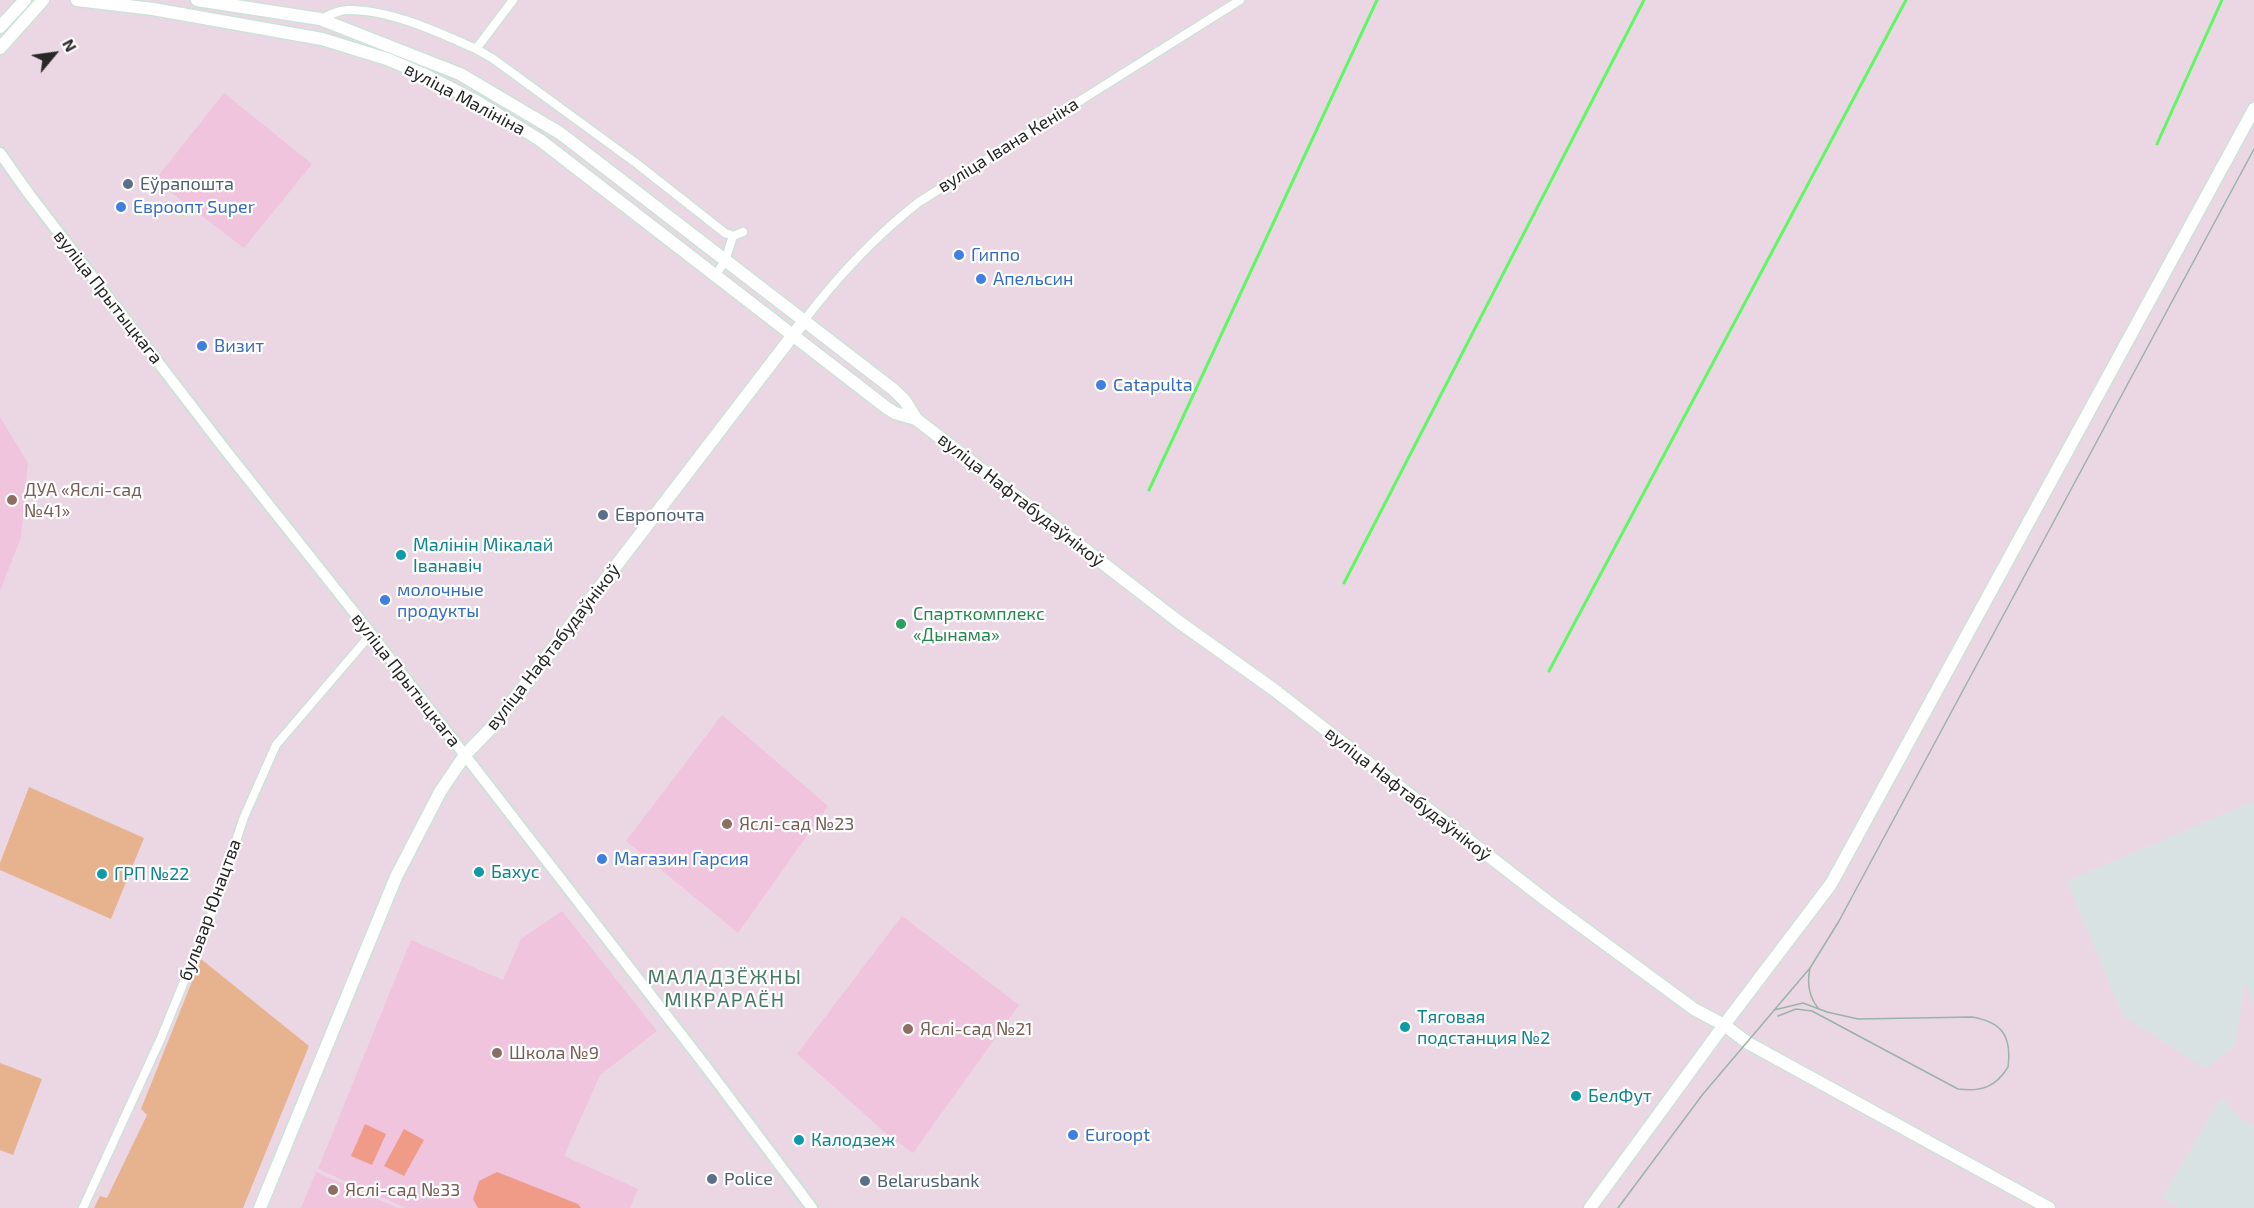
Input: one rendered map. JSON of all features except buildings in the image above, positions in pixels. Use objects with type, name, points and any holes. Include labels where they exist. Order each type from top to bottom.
[{"type":"main road","points":[[0,27],[25,0]]},
{"type":"main road","points":[[0,48],[43,0]]},
{"type":"main road","name":"вуліца Малініна","points":[[76,0],[153,9],[322,39],[387,59],[416,71],[476,101],[540,140],[792,336]]},
{"type":"main road","name":"вуліца Малініна","points":[[197,0],[320,20],[460,75],[560,133],[802,322]]},
{"type":"main road","points":[[1590,1208],[1831,884],[2254,109]]},
{"type":"main road","name":"вуліца Нафтабудаўнікоў","points":[[465,756],[494,725],[802,322],[901,396],[916,418],[1170,615],[1273,689],[1547,901],[1694,1009],[1724,1025],[1748,1043],[2049,1208]]},
{"type":"main road","name":"вуліца Нафтабудаўнікоў","points":[[792,336],[887,408],[895,413],[916,418]]},
{"type":"main road","points":[[260,1208],[396,877],[440,792],[465,756]]},
{"type":"street","points":[[476,49],[513,0]]},
{"type":"street","name":"вуліца Івана Кеніка","points":[[802,322],[860,253],[889,225],[919,202],[1240,0]]},
{"type":"street","points":[[320,20],[344,9],[378,12],[443,34],[476,49],[492,58],[618,150],[725,233],[733,236],[743,232]]},
{"type":"street","name":"вуліца Прытыцкага","points":[[0,153],[223,447],[704,1064],[812,1208]]},
{"type":"street","points":[[715,276],[725,261],[733,236]]},
{"type":"street","name":"бульвар Юнацтва","points":[[83,1208],[161,1038],[210,918],[244,817],[276,745],[371,634]]},
{"type":"shaded area","points":[[224,93],[312,164],[244,248],[155,180]]},
{"type":"shaded area","name":"ДУА «Яслі-сад №41»","points":[[0,417],[28,463],[21,537],[0,591]]},
{"type":"shaded area","name":"Яслі-сад №23","points":[[722,715],[828,806],[738,933],[626,841]]},
{"type":"shaded area","points":[[29,787],[144,838],[111,919],[0,870],[0,863]]},
{"type":"shaded area","points":[[2254,801],[2254,1004],[2245,982],[2235,1046],[2205,1068],[2123,1016],[2067,881]]},
{"type":"shaded area","name":"Школа №9","points":[[562,911],[657,1031],[600,1075],[564,1156],[638,1189],[630,1208],[406,1208],[318,1169],[411,940],[503,980],[521,939]]},
{"type":"shaded area","name":"Яслі-сад №21","points":[[902,916],[1019,1005],[913,1153],[888,1135],[797,1054]]},
{"type":"shaded area","points":[[201,959],[309,1046],[243,1208],[94,1208],[100,1196],[107,1198],[147,1115],[141,1109]]},
{"type":"shaded area","points":[[0,1063],[42,1079],[13,1155],[0,1150]]},
{"type":"shaded area","points":[[2221,1097],[2240,1118],[2254,1126],[2254,1208],[2179,1208],[2162,1198]]},
{"type":"shaded area","points":[[365,1124],[386,1134],[372,1165],[351,1156]]},
{"type":"shaded area","points":[[404,1129],[424,1140],[404,1176],[384,1166]]},
{"type":"shaded area","name":"Яслі-сад №33","points":[[316,1172],[398,1208],[301,1208]]},
{"type":"shaded area","points":[[497,1172],[578,1204],[581,1208],[478,1208],[473,1199],[479,1181]]},
{"type":"waterway","points":[[1149,490],[1377,0]]},
{"type":"waterway","points":[[1344,583],[1644,0]]},
{"type":"waterway","points":[[1549,671],[1906,0]]},
{"type":"waterway","points":[[2157,144],[2222,0]]},
{"type":"tram line","points":[[1618,1208],[1703,1094],[1810,968],[1839,921],[2254,149]]},
{"type":"tram line","points":[[1810,968],[1810,989],[1818,1008]]},
{"type":"tram line","points":[[1774,1010],[1803,1003],[1827,1012],[1858,1019],[1972,1017],[1982,1019],[2003,1032],[2008,1047],[2008,1067],[1993,1084],[1987,1087],[1974,1090],[1958,1089],[1812,1011],[1796,1009],[1778,1016]]},
{"type":"place","name":"Еўрапошта","points":[[128,184]]},
{"type":"place","name":"Евроопт Super","points":[[121,207]]},
{"type":"place","name":"Гиппо","points":[[959,255]]},
{"type":"place","name":"Апельсин","points":[[981,279]]},
{"type":"place","name":"Визит","points":[[202,346]]},
{"type":"place","name":"Catapulta","points":[[1101,385]]},
{"type":"place","name":"ДУА «Яслі-сад №41»","points":[[12,500]]},
{"type":"place","name":"Европочта","points":[[603,515]]},
{"type":"place","name":"Малінін Мікалай Іванавіч","points":[[401,555]]},
{"type":"place","name":"молочные продукты","points":[[385,600]]},
{"type":"place","name":"Спарткомплекс «Дынама»","points":[[901,624]]},
{"type":"place","name":"Яслі-сад №23","points":[[727,824]]},
{"type":"place","name":"Магазин Гарсия","points":[[602,859]]},
{"type":"place","name":"Бахус","points":[[479,872]]},
{"type":"place","name":"ГРП №22","points":[[102,874]]},
{"type":"place","name":"Тяговая подстанция №2","points":[[1405,1027]]},
{"type":"place","name":"Яслі-сад №21","points":[[908,1029]]},
{"type":"place","name":"Школа №9","points":[[497,1053]]},
{"type":"place","name":"БелФут","points":[[1576,1096]]},
{"type":"place","name":"Euroopt","points":[[1073,1135]]},
{"type":"place","name":"Калодзеж","points":[[799,1140]]},
{"type":"place","name":"Police","points":[[712,1179]]},
{"type":"place","name":"Belarusbank","points":[[865,1181]]},
{"type":"place","name":"Яслі-сад №33","points":[[333,1190]]},
{"type":"district","name":"МАЛАДЗЁЖНЫ МІКРАРАЁН","points":[[725,988]]}]
